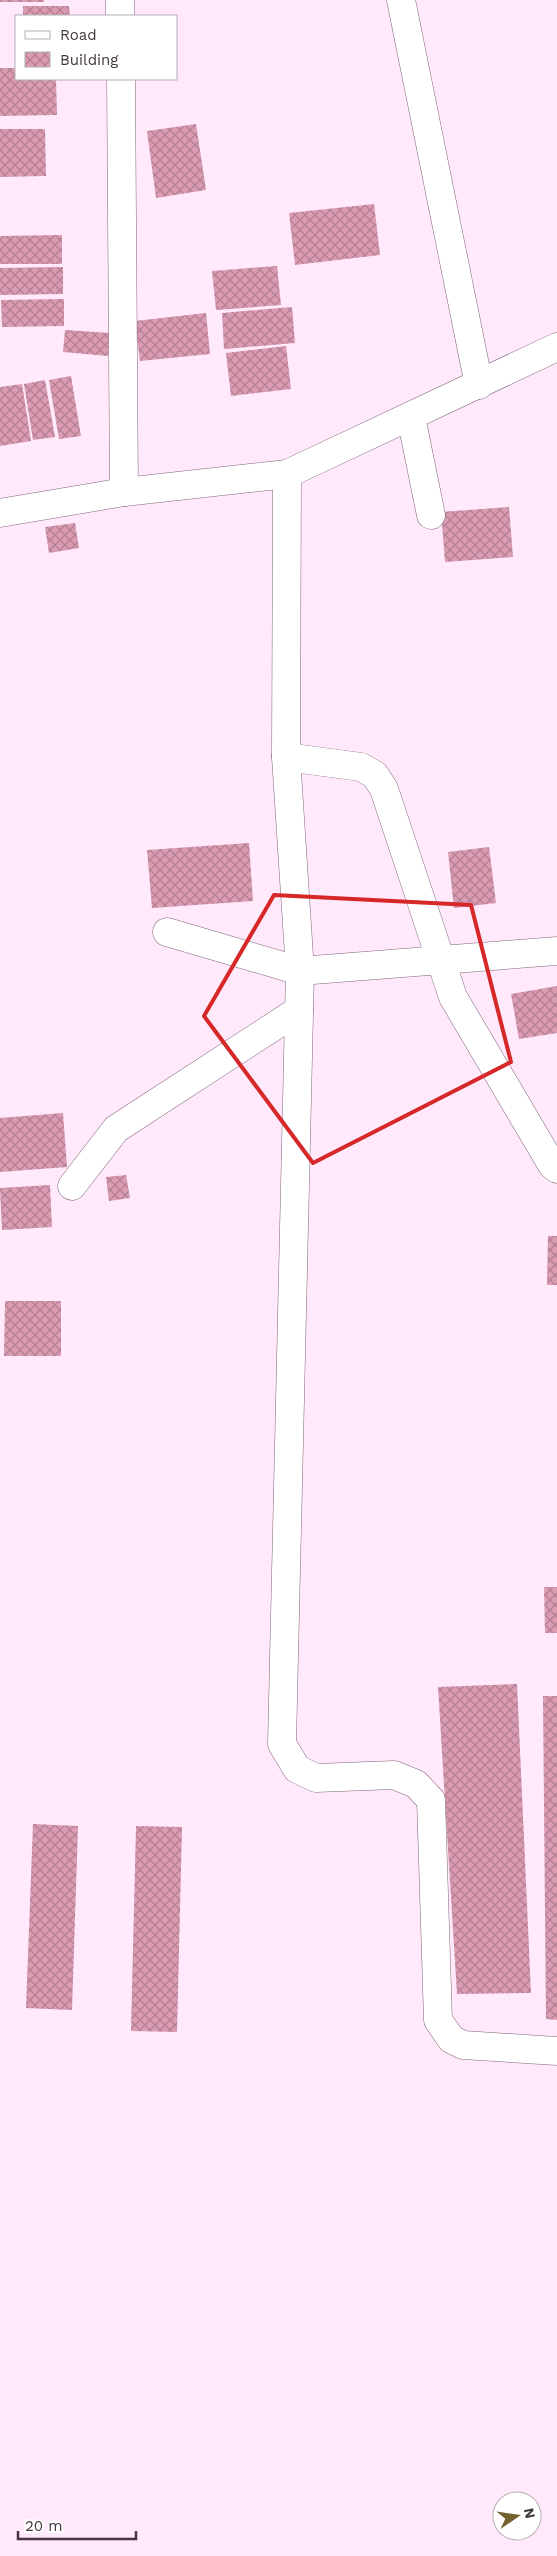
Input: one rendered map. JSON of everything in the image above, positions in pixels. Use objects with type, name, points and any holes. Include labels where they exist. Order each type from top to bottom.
[{"type":"street","points":[[120,0],[120,15]]},
{"type":"street","points":[[400,0],[479,385]]},
{"type":"street","points":[[121,80],[124,492]]},
{"type":"street","points":[[0,513],[124,492],[286,474],[557,347]]},
{"type":"street","points":[[411,417],[431,514]]},
{"type":"street","points":[[286,474],[286,757],[300,970],[282,1744],[296,1769],[316,1778],[394,1775],[416,1784],[431,1800],[438,2020],[451,2039],[463,2045],[557,2051]]},
{"type":"street","points":[[286,757],[361,767],[374,775],[384,789],[453,997],[552,1165],[557,1169]]},
{"type":"street","points":[[167,932],[300,970],[557,950]]},
{"type":"street","points":[[72,1186],[116,1129],[299,1010]]},
{"type":"highlighted area","points":[[274,895],[471,905],[511,1062],[313,1163],[204,1016]]},
{"type":"building","points":[[0,0],[44,0],[44,2],[0,2]]},
{"type":"building","points":[[23,6],[69,6],[70,15],[23,15]]},
{"type":"building","points":[[0,68],[15,68],[15,80],[56,80],[57,115],[0,116]]},
{"type":"building","points":[[196,124],[206,190],[156,198],[147,131]]},
{"type":"building","points":[[0,129],[45,129],[46,176],[0,177]]},
{"type":"building","points":[[374,204],[380,255],[295,265],[289,213]]},
{"type":"building","points":[[62,235],[62,264],[0,264],[0,236]]},
{"type":"building","points":[[277,266],[281,305],[216,310],[212,271]]},
{"type":"building","points":[[63,267],[63,294],[0,295],[0,268]]},
{"type":"building","points":[[64,299],[64,326],[2,327],[1,300]]},
{"type":"building","points":[[292,307],[295,343],[224,349],[222,313]]},
{"type":"building","points":[[206,313],[210,354],[140,361],[135,321]]},
{"type":"building","points":[[65,330],[109,333],[108,356],[63,352]]},
{"type":"building","points":[[286,346],[291,389],[231,396],[226,353]]},
{"type":"building","points":[[71,376],[81,436],[59,439],[49,380]]},
{"type":"building","points":[[45,380],[55,437],[33,440],[24,384]]},
{"type":"building","points":[[22,384],[31,441],[0,446],[0,387]]},
{"type":"building","points":[[509,507],[513,557],[445,562],[441,512]]},
{"type":"building","points":[[75,523],[79,548],[49,553],[45,527]]},
{"type":"building","points":[[249,843],[253,901],[152,908],[147,850]]},
{"type":"building","points":[[489,847],[496,903],[454,908],[448,852]]},
{"type":"building","points":[[557,986],[557,1033],[519,1039],[511,994]]},
{"type":"building","points":[[63,1113],[67,1167],[0,1172],[0,1118]]},
{"type":"building","points":[[126,1175],[130,1198],[109,1201],[106,1177]]},
{"type":"building","points":[[50,1185],[52,1227],[2,1230],[0,1188]]},
{"type":"building","points":[[548,1236],[557,1236],[557,1285],[547,1285]]},
{"type":"building","points":[[5,1301],[61,1301],[61,1356],[4,1356]]},
{"type":"building","points":[[544,1587],[557,1587],[557,1633],[545,1633]]},
{"type":"building","points":[[517,1684],[531,1993],[457,1994],[438,1687]]},
{"type":"building","points":[[543,1696],[557,1696],[557,2020],[546,2019]]},
{"type":"building","points":[[33,1824],[78,1826],[72,2010],[26,2008]]},
{"type":"building","points":[[136,1826],[182,1827],[177,2032],[131,2031]]}]
